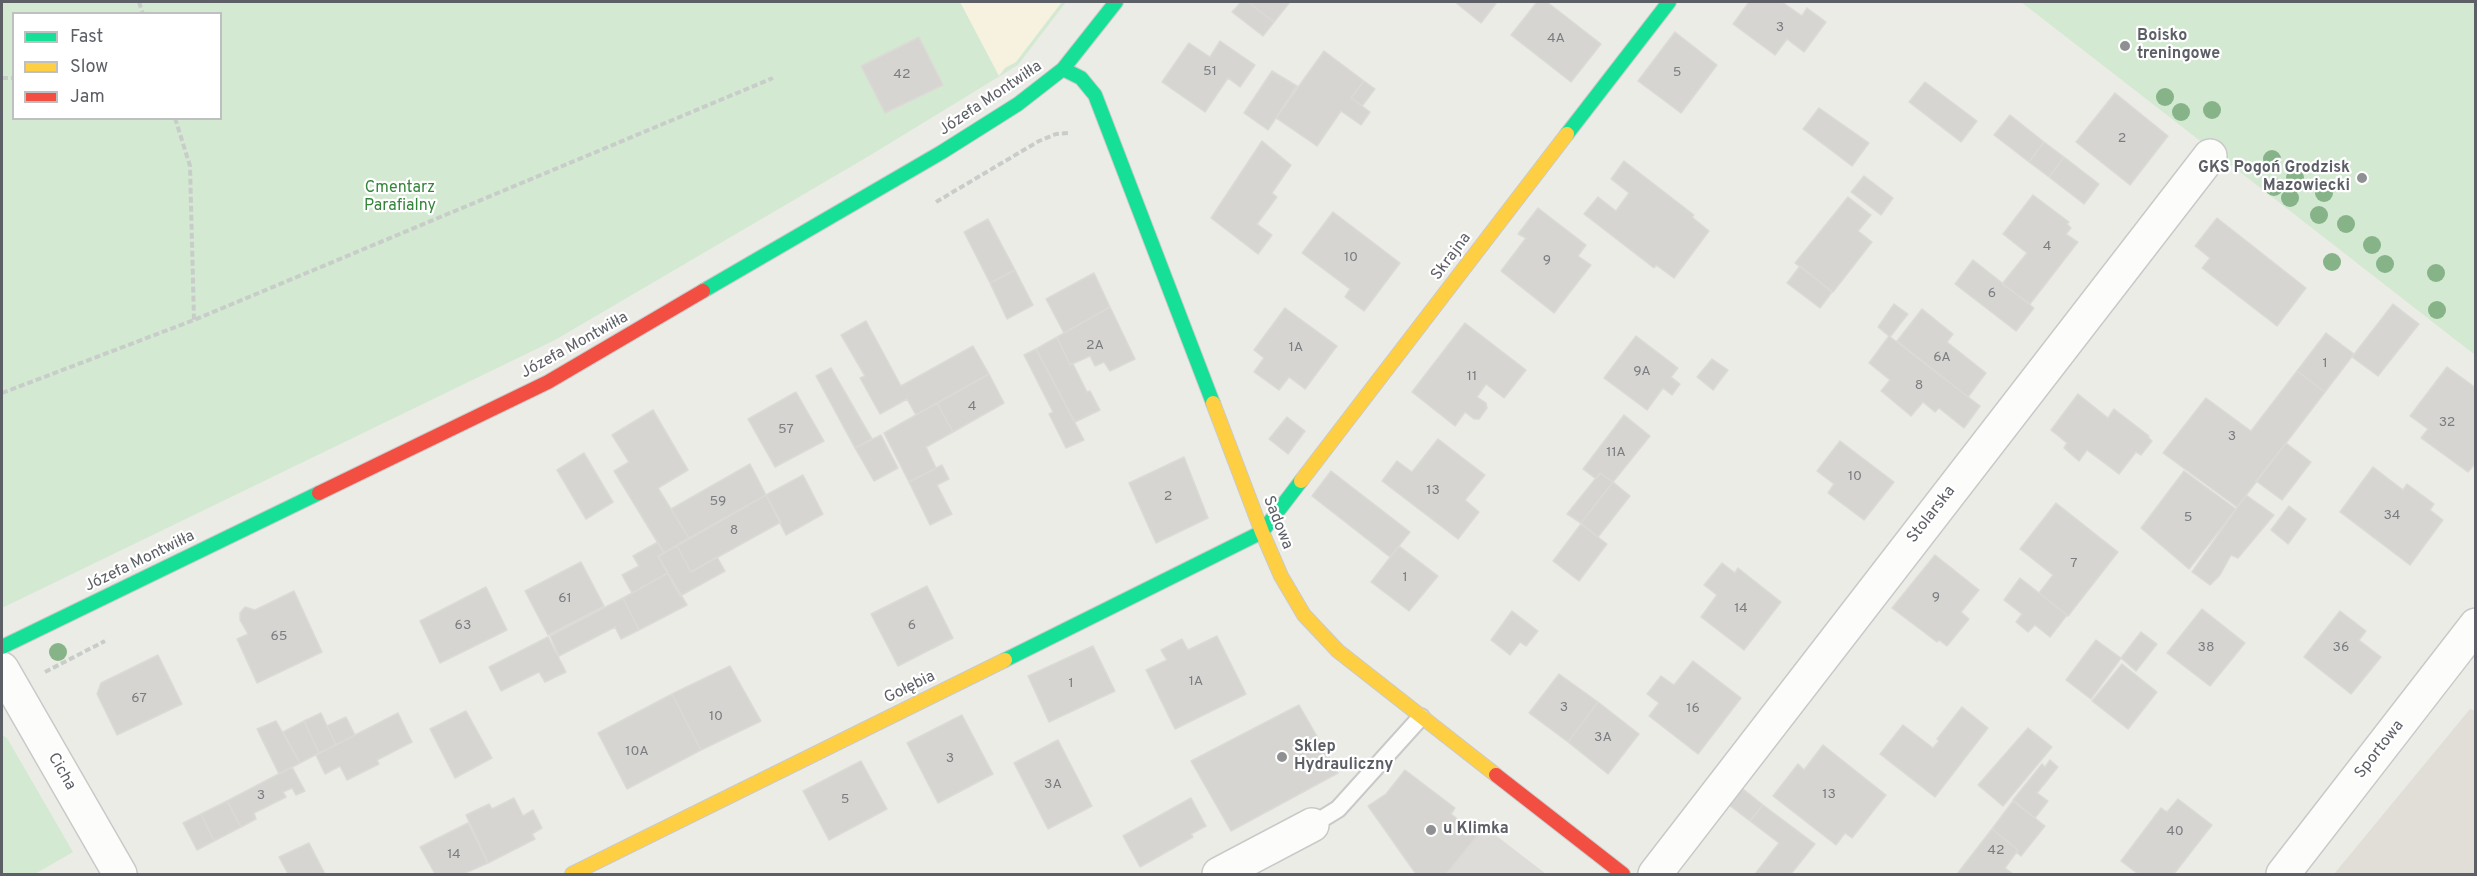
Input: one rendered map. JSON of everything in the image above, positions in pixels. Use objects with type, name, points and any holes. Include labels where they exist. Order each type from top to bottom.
[{"type":"street","name":"Józefa Montwiłła","points":[[2,647],[548,382],[942,152],[1018,104],[1064,69],[1116,2]]},
{"type":"street","name":"Skrajna","points":[[1262,532],[1669,2]]},
{"type":"street","name":"Sadowa","points":[[1064,69],[1081,78],[1095,95],[1262,532],[1281,576],[1304,615],[1338,651],[1623,874]]},
{"type":"street","name":"Stolarska","points":[[1655,874],[2210,156]]},
{"type":"street","name":"Gołębia","points":[[572,874],[1262,532]]},
{"type":"street","name":"Sportowa","points":[[2283,874],[2475,625]]},
{"type":"street","name":"Cicha","points":[[2,669],[120,874]]},
{"type":"street","points":[[1219,874],[1312,825]]},
{"type":"lane","points":[[1312,825],[1338,809],[1421,717]]},
{"type":"path","points":[[2,393],[194,320],[773,78]]},
{"type":"path","points":[[176,120],[190,166],[194,320]]},
{"type":"path","points":[[929,205],[1039,141],[1067,132],[1073,135]]},
{"type":"path","points":[[42,677],[48,670],[109,639]]},
{"type":"shaded area","points":[[960,2],[1065,2],[1017,64],[998,75]]},
{"type":"shaded area","points":[[2470,709],[2476,711],[2475,874],[2334,874]]},
{"type":"shaded area","points":[[1485,827],[1498,837],[1546,874],[1446,874]]},
{"type":"green space","name":"Cmentarz Parafialny","points":[[2,2],[960,2],[999,76],[1005,68],[1016,62],[1062,2],[1066,2],[1018,65],[869,156],[555,340],[2,608]]},
{"type":"green space","name":"GKS Pogoń Grodzisk Mazowiecki","points":[[2021,2],[2475,2],[2475,355],[2136,91]]},
{"type":"green space","points":[[2,735],[7,738],[73,852],[35,874],[2,874]]},
{"type":"building","points":[[1241,2],[1248,2],[1274,22],[1263,36],[1232,12]]},
{"type":"building","points":[[1248,2],[1290,2],[1274,22]]},
{"type":"building","points":[[1455,2],[1497,2],[1481,23]]},
{"type":"building","points":[[1537,2],[1547,2],[1601,44],[1571,82],[1511,35]]},
{"type":"building","points":[[1749,2],[1782,2],[1802,16],[1807,8],[1826,22],[1804,52],[1787,39],[1775,55],[1733,24]]},
{"type":"building","points":[[1675,32],[1717,65],[1681,113],[1638,81]]},
{"type":"building","points":[[919,37],[943,85],[885,113],[861,66]]},
{"type":"building","points":[[1220,41],[1255,65],[1240,87],[1228,78],[1205,112],[1162,82],[1189,43],[1210,57]]},
{"type":"building","points":[[1324,51],[1364,81],[1351,98],[1370,112],[1361,125],[1341,111],[1317,146],[1276,118]]},
{"type":"building","points":[[1272,71],[1297,86],[1268,130],[1244,113]]},
{"type":"building","points":[[1364,81],[1375,89],[1362,106],[1351,98]]},
{"type":"building","points":[[1925,82],[1977,121],[1961,142],[1909,102]]},
{"type":"building","points":[[2115,93],[2168,136],[2130,185],[2076,142]]},
{"type":"building","points":[[1819,108],[1869,143],[1852,166],[1803,129]]},
{"type":"building","points":[[2010,115],[2044,142],[2029,162],[1994,135]]},
{"type":"building","points":[[1262,141],[1291,165],[1272,193],[1277,197],[1257,224],[1272,235],[1258,254],[1211,218]]},
{"type":"building","points":[[2044,142],[2064,157],[2049,177],[2029,162]]},
{"type":"building","points":[[2064,157],[2099,184],[2084,204],[2049,177]]},
{"type":"building","points":[[1624,161],[1694,215],[1692,217],[1709,231],[1674,278],[1656,265],[1654,268],[1584,214],[1598,197],[1616,211],[1629,193],[1611,179]]},
{"type":"building","points":[[1864,176],[1893,198],[1881,215],[1851,192]]},
{"type":"building","points":[[2033,195],[2069,222],[2067,224],[2071,228],[2066,234],[2078,242],[2030,304],[2002,284],[2027,253],[2003,234]]},
{"type":"building","points":[[1848,197],[1871,215],[1858,231],[1872,242],[1833,292],[1795,263]]},
{"type":"building","points":[[1538,208],[1586,245],[1578,256],[1591,265],[1554,313],[1501,271],[1526,238],[1518,234]]},
{"type":"building","points":[[1333,212],[1400,263],[1364,311],[1345,297],[1350,289],[1302,253]]},
{"type":"building","points":[[2217,218],[2306,288],[2277,326],[2202,268],[2210,258],[2195,246]]},
{"type":"building","points":[[988,219],[1015,270],[990,283],[964,232]]},
{"type":"building","points":[[1973,260],[2034,308],[2016,331],[1955,284]]},
{"type":"building","points":[[1800,266],[1832,292],[1820,308],[1787,283]]},
{"type":"building","points":[[1015,270],[1033,305],[1007,319],[990,283]]},
{"type":"building","points":[[1094,273],[1110,307],[1064,333],[1046,299]]},
{"type":"building","points":[[1894,304],[1908,314],[1890,337],[1878,327]]},
{"type":"building","points":[[2393,304],[2419,324],[2378,376],[2352,357]]},
{"type":"building","points":[[1110,307],[1135,359],[1110,371],[1104,362],[1095,366],[1090,356],[1070,365],[1057,337]]},
{"type":"building","points":[[1285,308],[1337,346],[1305,389],[1289,377],[1279,390],[1254,372],[1264,358],[1254,350]]},
{"type":"building","points":[[1922,309],[1953,334],[1947,342],[1986,373],[1968,397],[1897,341]]},
{"type":"building","points":[[866,321],[901,386],[973,346],[989,374],[916,415],[907,399],[880,414],[860,378],[865,376],[841,335]]},
{"type":"building","points":[[1465,323],[1526,370],[1504,398],[1486,384],[1477,397],[1486,403],[1487,408],[1479,419],[1474,419],[1465,412],[1455,426],[1412,392]]},
{"type":"building","points":[[2326,333],[2354,354],[2325,392],[2297,371]]},
{"type":"building","points":[[1636,336],[1678,368],[1671,377],[1680,384],[1672,395],[1663,388],[1647,410],[1604,378]]},
{"type":"building","points":[[1889,336],[1980,406],[1964,428],[1939,408],[1935,412],[1923,402],[1911,416],[1881,391],[1890,380],[1869,363]]},
{"type":"building","points":[[1057,337],[1070,365],[1073,364],[1087,392],[1090,391],[1100,410],[1075,422],[1036,349]]},
{"type":"building","points":[[1036,349],[1084,440],[1066,448],[1049,414],[1053,412],[1024,355]]},
{"type":"building","points":[[1712,359],[1728,370],[1713,390],[1697,377]]},
{"type":"building","points":[[2447,367],[2476,388],[2476,466],[2474,465],[2468,472],[2421,438],[2428,429],[2410,416]]},
{"type":"building","points":[[831,368],[872,439],[855,448],[816,376]]},
{"type":"building","points":[[2297,371],[2325,392],[2237,507],[2163,453],[2206,398],[2251,431]]},
{"type":"building","points":[[989,374],[1004,403],[953,432],[937,403]]},
{"type":"building","points":[[796,392],[824,441],[775,467],[748,419]]},
{"type":"building","points":[[2078,394],[2108,418],[2114,409],[2149,436],[2152,441],[2141,455],[2136,452],[2119,474],[2087,450],[2079,461],[2064,448],[2067,443],[2051,430]]},
{"type":"building","points":[[937,403],[953,432],[926,447],[936,468],[909,482],[884,433]]},
{"type":"building","points":[[653,410],[688,470],[658,488],[689,538],[664,553],[614,471],[629,462],[612,435]]},
{"type":"building","points":[[1624,415],[1650,436],[1613,482],[1600,473],[1596,479],[1583,469]]},
{"type":"building","points":[[1287,417],[1305,431],[1288,454],[1269,439]]},
{"type":"building","points":[[881,435],[898,468],[874,481],[855,448]]},
{"type":"building","points":[[1438,439],[1485,475],[1465,500],[1479,512],[1458,539],[1382,481],[1397,461],[1412,472]]},
{"type":"building","points":[[1840,441],[1894,482],[1864,520],[1828,493],[1834,484],[1817,471]]},
{"type":"building","points":[[2286,443],[2311,462],[2282,500],[2256,481]]},
{"type":"building","points":[[584,453],[613,502],[586,519],[557,470]]},
{"type":"building","points":[[1184,457],[1208,518],[1156,543],[1129,483]]},
{"type":"building","points":[[750,464],[766,495],[689,538],[671,509]]},
{"type":"building","points":[[942,465],[949,479],[937,485],[952,514],[930,525],[909,482]]},
{"type":"building","points":[[2373,467],[2403,490],[2407,484],[2434,504],[2430,510],[2443,520],[2410,565],[2340,512]]},
{"type":"building","points":[[1331,471],[1410,532],[1390,557],[1312,496]]},
{"type":"building","points":[[2184,471],[2236,509],[2189,569],[2141,528]]},
{"type":"building","points":[[1600,473],[1613,482],[1581,523],[1567,514]]},
{"type":"building","points":[[803,475],[823,514],[786,535],[766,495]]},
{"type":"building","points":[[1613,482],[1630,496],[1598,537],[1581,523]]},
{"type":"building","points":[[766,495],[781,522],[691,572],[677,546]]},
{"type":"building","points":[[2246,495],[2274,515],[2238,558],[2231,555],[2220,575],[2210,585],[2192,572]]},
{"type":"building","points":[[2056,503],[2118,552],[2068,616],[2039,593],[2053,575],[2020,549]]},
{"type":"building","points":[[2289,506],[2306,519],[2288,544],[2271,530]]},
{"type":"building","points":[[1581,524],[1607,544],[1579,581],[1553,561]]},
{"type":"building","points":[[658,542],[664,553],[658,556],[668,573],[632,593],[622,575],[639,566],[633,556]]},
{"type":"building","points":[[677,546],[691,572],[717,557],[725,571],[680,596],[658,556]]},
{"type":"building","points":[[1399,546],[1438,576],[1409,611],[1371,582]]},
{"type":"building","points":[[1935,555],[1979,590],[1961,612],[1969,619],[1947,646],[1939,640],[1937,642],[1892,608]]},
{"type":"building","points":[[581,562],[604,606],[548,635],[525,591]]},
{"type":"building","points":[[1722,563],[1735,573],[1738,568],[1781,602],[1744,650],[1701,617],[1717,595],[1704,585]]},
{"type":"building","points":[[668,573],[687,605],[639,630],[623,598]]},
{"type":"building","points":[[2020,578],[2067,615],[2050,637],[2035,625],[2028,632],[2016,622],[2022,614],[2004,600]]},
{"type":"building","points":[[927,586],[953,638],[898,666],[871,614]]},
{"type":"building","points":[[486,587],[507,630],[440,663],[420,621]]},
{"type":"building","points":[[294,591],[322,652],[257,683],[237,639],[248,634],[240,620],[240,613],[245,607],[255,610]]},
{"type":"building","points":[[623,598],[639,630],[621,639],[615,627],[559,656],[550,636]]},
{"type":"building","points":[[2202,609],[2245,643],[2210,686],[2167,653]]},
{"type":"building","points":[[1512,611],[1538,631],[1526,646],[1520,642],[1510,655],[1491,640]]},
{"type":"building","points":[[2340,611],[2366,631],[2359,640],[2381,657],[2351,694],[2304,657]]},
{"type":"building","points":[[2141,632],[2157,644],[2136,671],[2121,658]]},
{"type":"building","points":[[1217,636],[1246,694],[1175,729],[1146,670],[1167,660],[1161,650],[1182,639],[1188,650]]},
{"type":"building","points":[[548,637],[566,672],[545,682],[539,672],[501,691],[489,667]]},
{"type":"building","points":[[2096,640],[2121,658],[2091,699],[2066,680]]},
{"type":"building","points":[[1093,646],[1115,691],[1049,722],[1028,676]]},
{"type":"building","points":[[158,655],[182,704],[117,735],[97,694],[101,683]]},
{"type":"building","points":[[1693,661],[1741,698],[1698,754],[1649,716],[1659,703],[1647,694],[1661,676],[1674,685]]},
{"type":"building","points":[[2122,664],[2157,692],[2128,729],[2092,701]]},
{"type":"building","points":[[730,666],[761,721],[701,750],[672,694]]},
{"type":"building","points":[[1559,674],[1598,702],[1568,742],[1529,713]]},
{"type":"building","points":[[672,694],[701,750],[627,789],[598,733]]},
{"type":"building","points":[[1598,702],[1639,734],[1608,774],[1568,742]]},
{"type":"building","points":[[1299,705],[1338,773],[1231,831],[1191,761]]},
{"type":"building","points":[[1962,707],[1988,728],[1935,797],[1880,754],[1903,725],[1933,748],[1939,741],[1937,739]]},
{"type":"building","points":[[466,711],[492,758],[455,778],[430,729]]},
{"type":"building","points":[[321,713],[336,745],[319,753],[304,721]]},
{"type":"building","points":[[398,713],[412,742],[377,760],[379,764],[347,780],[340,766],[325,774],[316,755]]},
{"type":"building","points":[[962,715],[993,774],[938,803],[907,743]]},
{"type":"building","points":[[346,717],[355,735],[336,745],[327,726]]},
{"type":"building","points":[[276,721],[300,763],[279,774],[257,729]]},
{"type":"building","points":[[304,721],[319,753],[300,763],[283,732]]},
{"type":"building","points":[[2028,728],[2052,747],[2003,806],[1978,785]]},
{"type":"building","points":[[1058,740],[1092,806],[1048,829],[1014,763]]},
{"type":"building","points":[[1823,745],[1886,795],[1852,838],[1845,833],[1836,845],[1773,796],[1798,764],[1804,770]]},
{"type":"building","points":[[2050,760],[2058,767],[2037,793],[2048,801],[2035,818],[2013,800],[2042,764],[2045,767]]},
{"type":"building","points":[[861,761],[887,809],[829,840],[803,791]]},
{"type":"building","points":[[292,767],[305,791],[296,795],[292,788],[283,792],[286,797],[254,813],[256,819],[241,827],[227,801]]},
{"type":"building","points":[[1405,770],[1455,808],[1451,814],[1478,835],[1446,874],[1416,874],[1368,806],[1386,794]]},
{"type":"building","points":[[1738,785],[1763,805],[1750,821],[1725,802]]},
{"type":"building","points":[[514,798],[523,816],[533,810],[542,828],[532,834],[535,839],[488,863],[466,815],[489,804],[492,809]]},
{"type":"building","points":[[1191,798],[1206,826],[1191,834],[1193,837],[1140,867],[1123,836]]},
{"type":"building","points":[[2178,799],[2212,825],[2174,874],[2138,874],[2121,861],[2161,808],[2167,812]]},
{"type":"building","points":[[227,801],[241,827],[214,841],[201,814]]},
{"type":"building","points":[[2013,801],[2045,826],[2021,856],[2016,852],[2018,850],[1992,829]]},
{"type":"building","points":[[1763,805],[1815,844],[1791,874],[1755,874],[1779,843],[1750,821]]},
{"type":"building","points":[[201,814],[214,841],[197,850],[183,823]]},
{"type":"building","points":[[468,823],[488,863],[463,874],[435,874],[420,847]]},
{"type":"building","points":[[1992,829],[2018,850],[2005,868],[2013,874],[1957,874]]},
{"type":"building","points":[[309,843],[325,874],[288,874],[279,857]]},
{"type":"traffic: fast","points":[[703,291],[942,152],[1018,104],[1063,69],[1116,2]]},
{"type":"traffic: fast","points":[[1567,134],[1669,2]]},
{"type":"traffic: fast","points":[[1063,69],[1081,78],[1095,95],[1213,403]]},
{"type":"traffic: fast","points":[[1005,660],[1262,532],[1301,481]]},
{"type":"traffic: fast","points":[[2,647],[319,493]]},
{"type":"traffic: slow","points":[[1301,481],[1567,134]]},
{"type":"traffic: slow","points":[[1213,403],[1262,532],[1281,576],[1304,615],[1338,651],[1496,775]]},
{"type":"traffic: slow","points":[[572,874],[1005,660]]},
{"type":"traffic: jam","points":[[319,493],[548,382],[703,291]]},
{"type":"traffic: jam","points":[[1496,775],[1623,874]]},
{"type":"place","name":"Boisko treningowe","points":[[2125,46]]},
{"type":"place","name":"GKS Pogoń Grodzisk Mazowiecki","points":[[2362,178]]},
{"type":"place","name":"Sklep Hydrauliczny","points":[[1282,757]]},
{"type":"place","name":"u Klimka","points":[[1431,830]]}]
